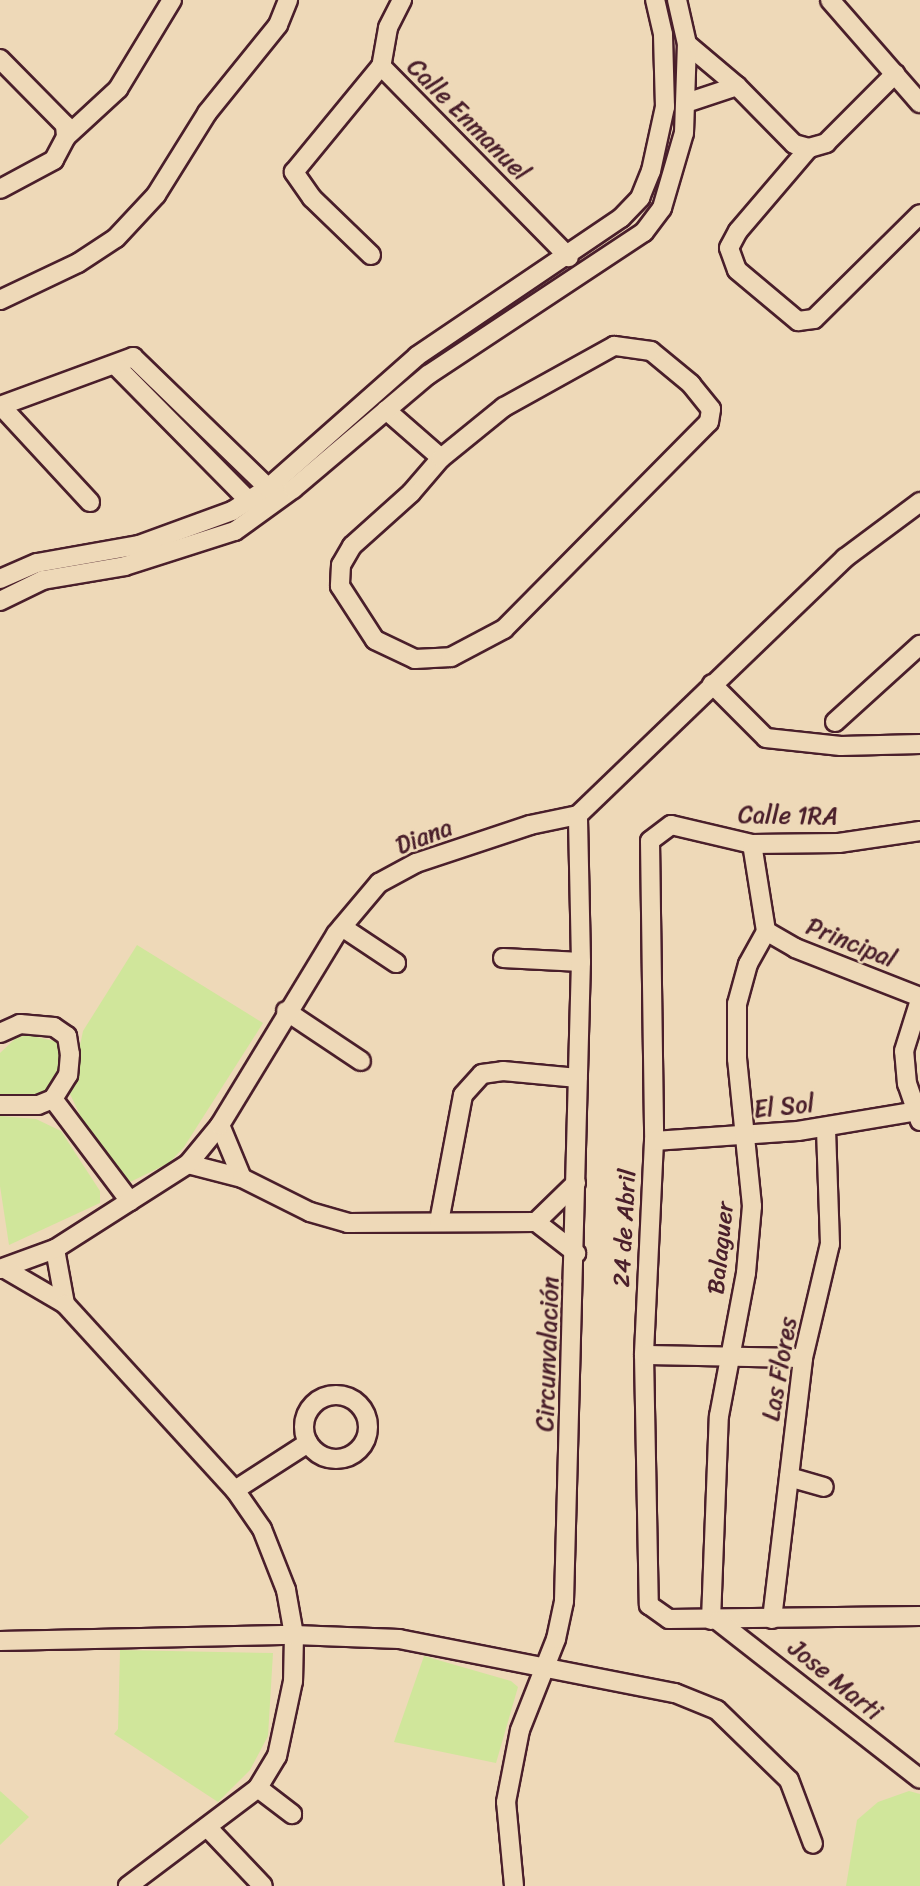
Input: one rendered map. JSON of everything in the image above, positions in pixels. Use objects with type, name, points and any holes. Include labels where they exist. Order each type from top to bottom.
[{"type":"street","points":[[0,189],[54,160],[66,137],[118,89],[172,0]]},
{"type":"street","points":[[0,300],[78,264],[116,238],[156,195],[207,113],[278,25],[288,0]]},
{"type":"street","name":"Calle Enmanuel","points":[[402,0],[388,28],[381,66],[569,257]]},
{"type":"street","points":[[0,579],[37,563],[139,545],[181,532],[248,500],[268,488],[417,356],[569,257],[621,218],[640,198],[651,171],[665,107],[663,34],[655,0]]},
{"type":"street","points":[[0,601],[43,580],[125,566],[235,531],[293,489],[428,375],[644,232],[662,208],[674,177],[686,103],[687,44],[677,0]]},
{"type":"street","points":[[830,0],[920,103]]},
{"type":"street","points":[[687,44],[737,86],[794,144],[809,148],[826,143],[895,74]]},
{"type":"street","points":[[0,59],[65,125],[66,137]]},
{"type":"street","points":[[371,255],[312,198],[295,172],[381,66]]},
{"type":"street","points":[[686,103],[737,86]]},
{"type":"street","points":[[809,148],[738,230],[729,248],[737,270],[798,321],[814,319],[920,214]]},
{"type":"street","points":[[614,346],[651,351],[691,384],[711,409],[709,422],[504,629],[451,657],[415,659],[375,640],[340,586],[341,565],[352,546],[441,458],[504,407],[614,346]]},
{"type":"street","points":[[90,502],[1,406],[133,357],[268,488]]},
{"type":"street","points":[[115,365],[248,500]]},
{"type":"street","points":[[386,410],[441,458]]},
{"type":"street","points":[[578,815],[845,558],[920,502]]},
{"type":"street","points":[[835,722],[920,645]]},
{"type":"street","points":[[712,684],[755,732],[766,738],[841,746],[920,744]]},
{"type":"street","name":"Diana","points":[[2,1269],[55,1249],[188,1164],[220,1125],[286,1011],[342,927],[379,883],[416,863],[530,825],[578,815]]},
{"type":"street","name":"Circunvalación","points":[[514,1886],[506,1802],[520,1730],[564,1601],[576,1253],[581,962],[578,815]]},
{"type":"street","name":"Calle 1RA","points":[[658,832],[671,825],[752,844],[839,842],[920,831]]},
{"type":"street","name":"24 de Abril","points":[[658,832],[650,841],[654,1141],[644,1355],[645,1581],[649,1605],[669,1619],[715,1621]]},
{"type":"street","points":[[752,844],[765,931]]},
{"type":"street","points":[[342,927],[396,963]]},
{"type":"street","name":"Principal","points":[[765,931],[795,948],[920,998]]},
{"type":"street","name":"Balaguer","points":[[715,1621],[719,1416],[752,1206],[744,1135],[737,1004],[748,964],[765,931]]},
{"type":"street","points":[[503,958],[581,962]]},
{"type":"street","points":[[919,1116],[907,1084],[904,1051],[920,998]]},
{"type":"street","points":[[286,1011],[361,1061]]},
{"type":"street","points":[[0,1033],[12,1025],[32,1023],[54,1027],[67,1036],[68,1075],[53,1099],[38,1105],[0,1104]]},
{"type":"street","points":[[439,1222],[463,1095],[482,1074],[503,1071],[578,1078]]},
{"type":"street","points":[[53,1099],[130,1201]]},
{"type":"street","name":"El Sol","points":[[654,1141],[826,1128],[919,1116]]},
{"type":"street","points":[[220,1125],[242,1178]]},
{"type":"street","name":"Las Flores","points":[[772,1619],[803,1358],[830,1244],[826,1128]]},
{"type":"street","points":[[188,1164],[242,1178],[310,1212],[348,1223],[536,1222],[576,1253]]},
{"type":"street","points":[[536,1222],[576,1183]]},
{"type":"street","points":[[55,1249],[65,1304]]},
{"type":"street","points":[[2,1269],[65,1304],[235,1490],[273,1552],[295,1635],[288,1718],[277,1756],[257,1788],[128,1886]]},
{"type":"street","points":[[644,1355],[803,1358]]},
{"type":"street","points":[[235,1490],[308,1443]]},
{"type":"street","points":[[789,1477],[824,1487]]},
{"type":"street","points":[[715,1621],[920,1616]]},
{"type":"street","name":"Jose Marti","points":[[715,1621],[920,1779]]},
{"type":"street","points":[[0,1641],[295,1635],[399,1639],[676,1693],[717,1710],[789,1780],[813,1844]]},
{"type":"street","points":[[257,1788],[292,1814]]},
{"type":"street","points":[[207,1827],[263,1886]]},
{"type":"green space","points":[[137,945],[263,1023],[184,1147],[169,1163],[126,1184],[89,1134],[70,1094],[83,1031]]},
{"type":"green space","points":[[27,1035],[59,1042],[62,1053],[56,1080],[51,1089],[35,1098],[0,1097],[0,1053],[16,1038]]},
{"type":"green space","points":[[0,1116],[36,1119],[61,1131],[100,1191],[100,1203],[9,1245],[0,1186]]},
{"type":"green space","points":[[120,1650],[273,1653],[268,1736],[250,1770],[218,1802],[114,1734],[118,1729]]},
{"type":"green space","points":[[424,1656],[511,1681],[518,1687],[496,1763],[394,1742]]},
{"type":"green space","points":[[0,1791],[29,1817],[0,1845]]},
{"type":"green space","points":[[909,1791],[920,1794],[920,1886],[846,1886],[857,1820],[878,1802]]}]
